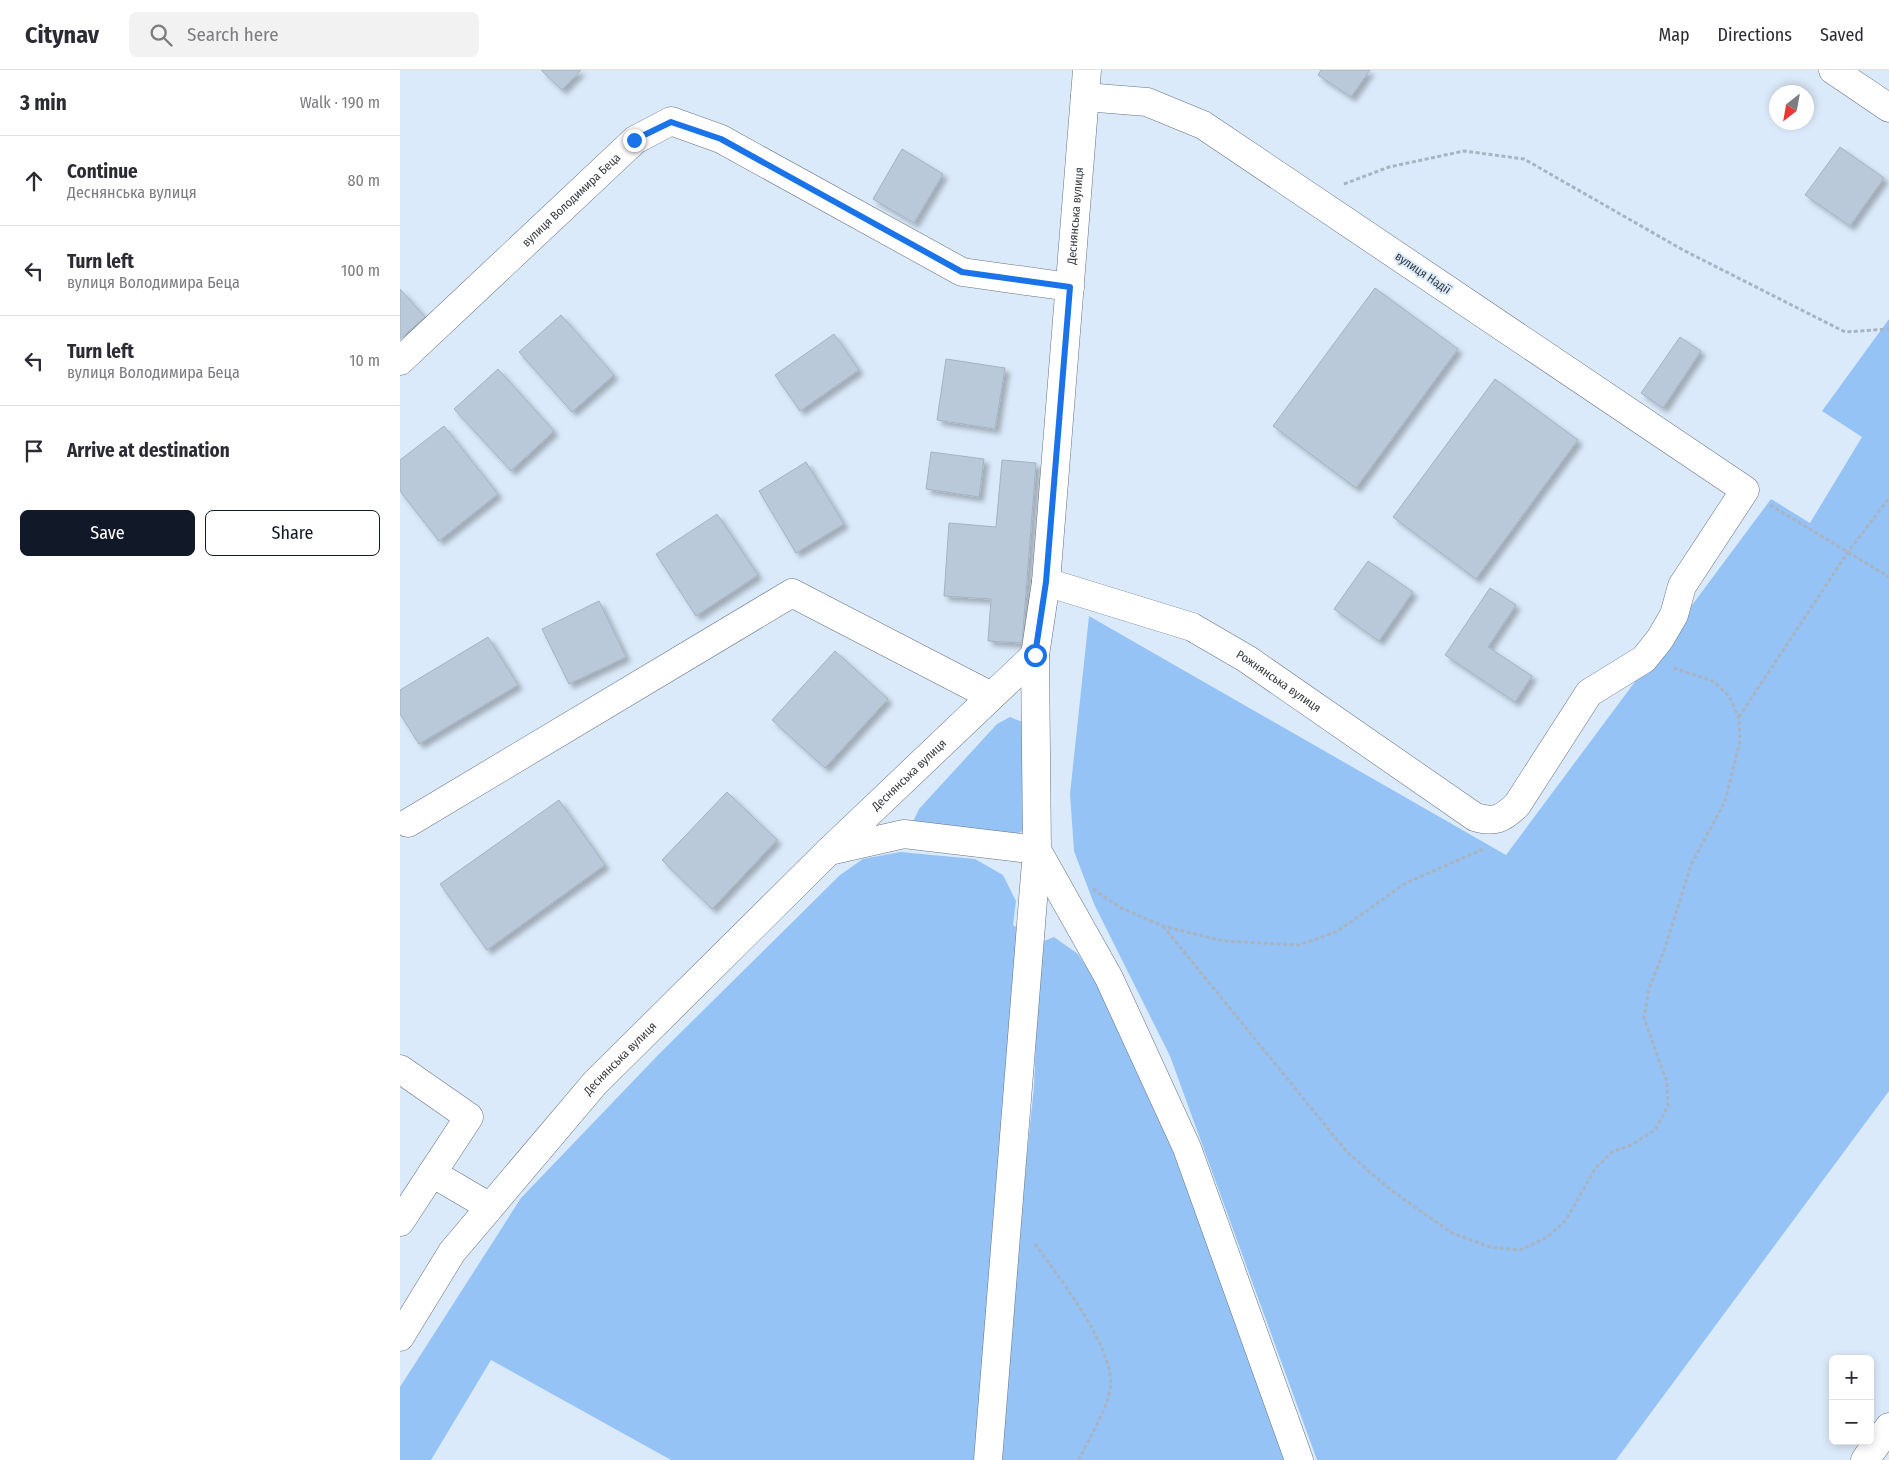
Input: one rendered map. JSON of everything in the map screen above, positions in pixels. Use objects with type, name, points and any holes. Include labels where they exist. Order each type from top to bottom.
[{"type":"street","name":"Деснянська вулиця","points":[[400,1337],[452,1252],[595,1082],[828,852],[1035,655],[1046,582],[1087,70]]},
{"type":"street","points":[[1833,70],[1889,108]]},
{"type":"street","name":"вулиця Надії","points":[[1085,97],[1147,102],[1203,125],[1745,490]]},
{"type":"street","name":"вулиця Володимира Беца","points":[[400,361],[634,140],[671,122],[721,139],[962,272],[1070,287]]},
{"type":"street","points":[[1489,834],[1517,805],[1589,693],[1644,659],[1660,639],[1674,616],[1682,586],[1745,490]]},
{"type":"street","name":"Рожнянська вулиця","points":[[1046,582],[1192,627],[1247,659],[1475,818],[1489,834]]},
{"type":"street","points":[[408,823],[792,593],[991,696]]},
{"type":"street","points":[[988,1460],[1037,850],[1035,655]]},
{"type":"street","points":[[828,852],[904,834],[1037,850]]},
{"type":"street","points":[[1037,850],[1109,978],[1187,1148],[1299,1460]]},
{"type":"street","points":[[400,1069],[469,1117],[400,1222]]},
{"type":"street","points":[[432,1173],[490,1207]]},
{"type":"street","points":[[1865,1460],[1889,1427]]},
{"type":"path","points":[[1309,196],[1389,167],[1464,151],[1524,159],[1683,250],[1844,332],[1889,330]]},
{"type":"path","points":[[1745,490],[1889,578]]},
{"type":"path","points":[[1738,718],[1848,552],[1889,498]]},
{"type":"path","points":[[1163,926],[1347,1152],[1392,1192],[1452,1233],[1490,1247],[1520,1250],[1546,1238],[1566,1220],[1595,1169],[1612,1152],[1633,1144],[1655,1130],[1668,1106],[1667,1082],[1644,1018],[1648,988],[1664,948],[1691,865],[1725,801],[1740,742],[1738,718],[1729,696],[1713,681],[1644,659]]},
{"type":"path","points":[[1090,887],[1121,908],[1163,926],[1223,940],[1299,945],[1336,932],[1406,883],[1489,834]]},
{"type":"path","points":[[1008,1207],[1083,1312],[1106,1356],[1110,1389],[1079,1460]]},
{"type":"shaded area","points":[[1889,319],[1889,1091],[1616,1460],[1317,1460],[1170,1056],[1094,904],[1074,851],[1070,794],[1089,616],[1506,855],[1771,499],[1810,523],[1862,437],[1822,411]]},
{"type":"shaded area","points":[[1010,717],[1025,723],[1028,828],[1002,842],[913,822],[919,809],[997,724]]},
{"type":"shaded area","points":[[900,852],[975,859],[1003,875],[1016,901],[1013,925],[1020,930],[977,1460],[671,1460],[491,1360],[431,1460],[400,1460],[400,1387],[521,1198],[660,1053],[840,875],[863,859]]},
{"type":"shaded area","points":[[1054,937],[1078,954],[1099,987],[1153,1099],[1289,1460],[1000,1460],[1015,1270],[1034,1087],[1039,960],[1044,941]]},
{"type":"building","points":[[541,70],[581,70],[562,90]]},
{"type":"building","points":[[1321,70],[1370,70],[1351,97],[1318,75]]},
{"type":"building","points":[[1840,147],[1884,178],[1850,226],[1805,195]]},
{"type":"building","points":[[902,149],[943,174],[914,223],[873,199]]},
{"type":"building","points":[[1375,288],[1458,349],[1356,488],[1273,426]]},
{"type":"building","points":[[400,289],[425,317],[400,339]]},
{"type":"building","points":[[561,315],[614,375],[572,412],[519,352]]},
{"type":"building","points":[[834,334],[859,370],[800,411],[775,375]]},
{"type":"building","points":[[1680,337],[1701,351],[1663,408],[1641,393]]},
{"type":"building","points":[[946,359],[1005,368],[995,429],[937,420]]},
{"type":"building","points":[[498,369],[554,431],[511,471],[454,409]]},
{"type":"building","points":[[1495,379],[1578,440],[1476,579],[1393,517]]},
{"type":"building","points":[[444,426],[498,494],[439,541],[400,491],[400,460]]},
{"type":"building","points":[[931,452],[984,459],[979,497],[926,489]]},
{"type":"building","points":[[1002,460],[1036,463],[1022,643],[988,641],[991,599],[944,596],[949,523],[996,527]]},
{"type":"building","points":[[806,462],[844,524],[796,553],[759,491]]},
{"type":"building","points":[[717,514],[758,575],[696,616],[656,554]]},
{"type":"building","points":[[1368,561],[1413,592],[1379,641],[1334,609]]},
{"type":"building","points":[[1490,588],[1516,605],[1488,647],[1532,676],[1515,702],[1445,655]]},
{"type":"building","points":[[599,601],[626,657],[569,684],[542,629]]},
{"type":"building","points":[[488,637],[518,685],[419,744],[400,714],[400,690]]},
{"type":"building","points":[[835,651],[888,699],[825,768],[772,720]]},
{"type":"building","points":[[727,792],[777,840],[712,909],[662,860]]},
{"type":"building","points":[[559,800],[605,865],[487,950],[440,884]]},
{"type":"route","points":[[634,140],[671,122],[721,139],[962,272],[1070,287],[1046,582],[1035,655]]}]
